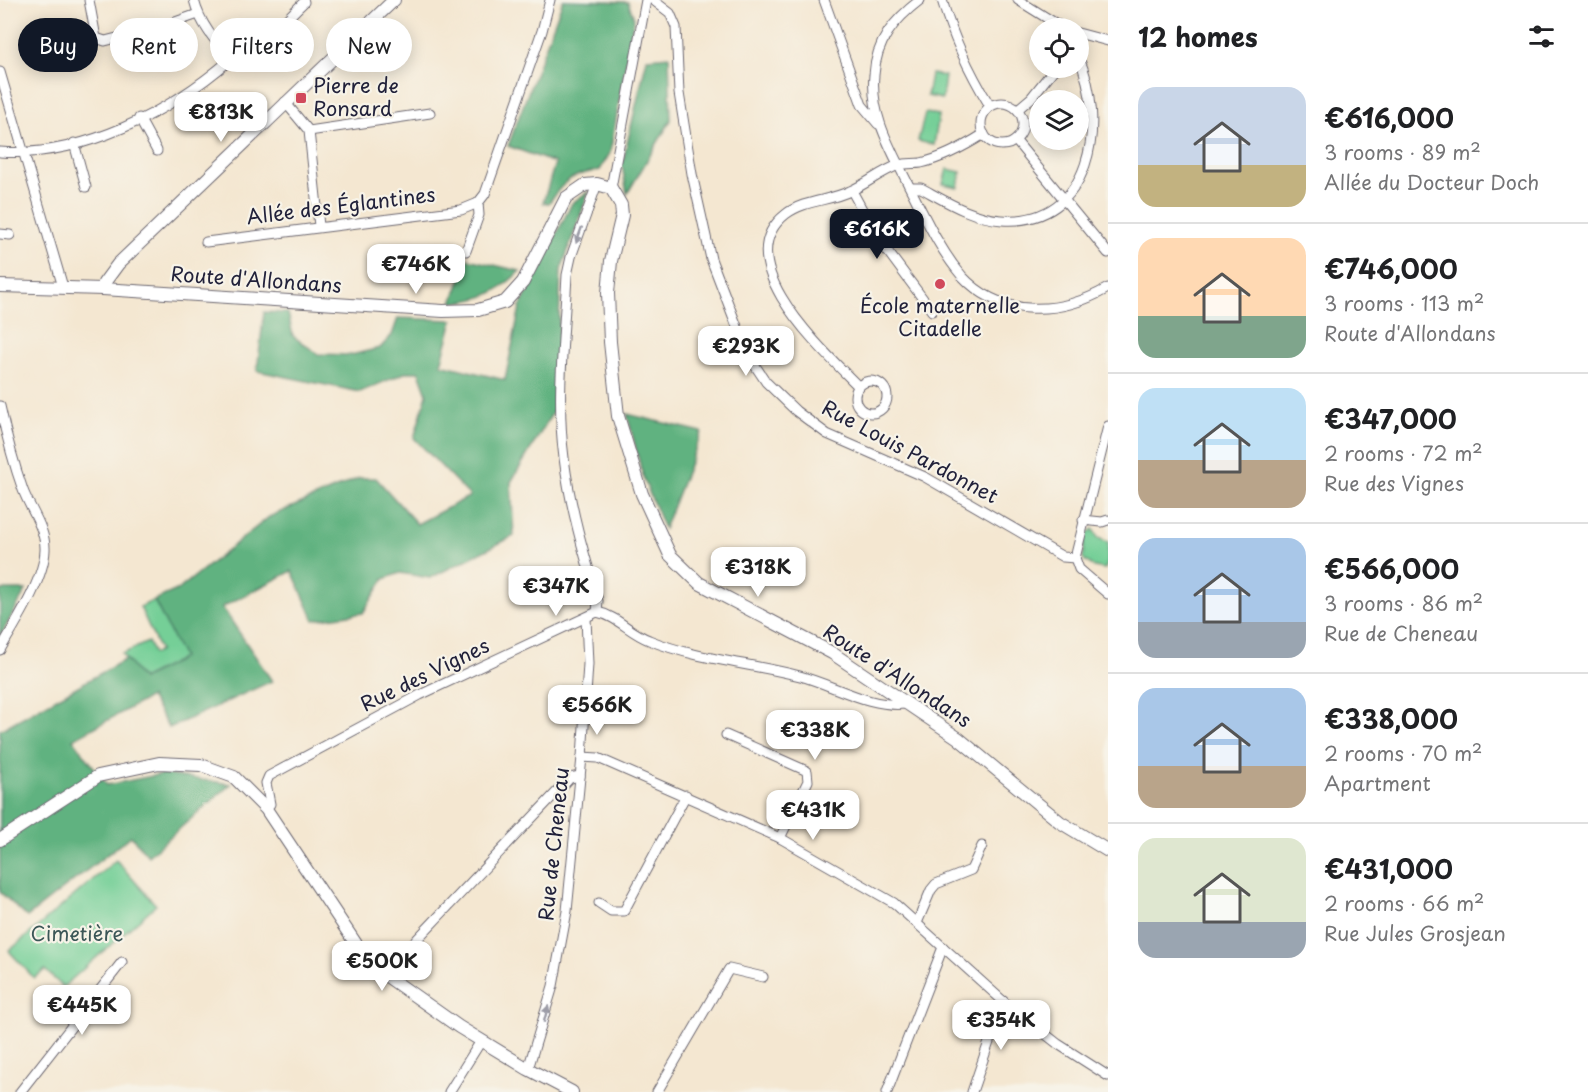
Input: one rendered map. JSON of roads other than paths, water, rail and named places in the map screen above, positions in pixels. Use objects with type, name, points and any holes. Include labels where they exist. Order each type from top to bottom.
[{"type":"main road","points":[[103,289],[104,283],[118,264],[394,0]]},
{"type":"main road","points":[[597,184],[611,188]]},
{"type":"main road","name":"Route d'Allondans","points":[[0,286],[103,289],[443,311],[478,310],[505,302],[517,289],[544,243],[566,198],[585,185],[597,184]]},
{"type":"main road","name":"Route d'Allondans","points":[[611,188],[621,205],[622,214],[611,261],[608,293],[610,342],[618,416],[642,494],[670,555],[699,583],[832,653],[958,738],[1060,822],[1108,851]]},
{"type":"main road","points":[[0,840],[98,776],[159,763],[201,765],[234,777],[266,809],[356,944],[384,974],[481,1041],[572,1092]]},
{"type":"street","points":[[89,0],[96,38],[105,41],[164,26],[198,14]]},
{"type":"street","points":[[195,0],[198,14],[210,30]]},
{"type":"street","points":[[466,251],[479,215],[478,203],[485,194],[542,32],[550,0]]},
{"type":"street","points":[[611,188],[646,0]]},
{"type":"street","name":"Rue Louis Pardonnet","points":[[653,0],[670,13],[676,27],[685,131],[711,259],[748,356],[766,382],[796,411],[827,434],[925,477],[1063,557],[1075,558]]},
{"type":"street","points":[[824,0],[862,105],[880,126],[939,243],[963,276],[979,290],[1000,302],[1026,309],[1048,310],[1069,307],[1108,288]]},
{"type":"street","points":[[880,126],[874,86],[878,54],[884,36],[898,17],[920,0]]},
{"type":"street","points":[[942,0],[963,56],[990,106]]},
{"type":"street","points":[[1018,0],[1047,18]]},
{"type":"street","points":[[286,18],[304,2]]},
{"type":"street","points":[[1089,36],[1108,41]]},
{"type":"street","points":[[0,72],[63,287]]},
{"type":"street","points":[[0,152],[24,154],[114,131],[161,108],[216,72]]},
{"type":"street","points":[[1018,108],[1031,98],[1047,78]]},
{"type":"street","points":[[910,188],[921,188],[978,216],[1002,220],[1043,214],[1066,202],[1085,177],[1098,138],[1099,115],[1096,96],[1088,78]]},
{"type":"street","points":[[285,102],[309,131],[319,226]]},
{"type":"street","points":[[1001,102],[1018,108],[1024,121],[1016,141],[1009,144],[995,144],[984,134],[982,116],[990,106],[1001,102]]},
{"type":"street","points":[[309,131],[430,113]]},
{"type":"street","points":[[139,118],[158,151]]},
{"type":"street","points":[[859,387],[800,326],[779,293],[770,272],[768,250],[773,230],[786,213],[800,206],[852,191],[899,165],[922,162],[964,146],[984,134]]},
{"type":"street","points":[[1016,141],[1108,253]]},
{"type":"street","points":[[74,143],[86,187]]},
{"type":"street","points":[[597,184],[571,257],[567,288],[561,417],[564,459],[575,522],[598,601],[597,612],[608,615],[634,633],[660,644],[721,662],[800,676],[889,706],[905,704]]},
{"type":"street","points":[[852,191],[877,237],[932,311]]},
{"type":"street","name":"Allée des Églantines","points":[[206,242],[319,226],[461,210],[478,203]]},
{"type":"street","points":[[0,234],[10,236]]},
{"type":"street","points":[[0,406],[11,454],[42,533],[45,550],[30,600],[0,650]]},
{"type":"street","points":[[1106,589],[1079,569],[1075,558],[1108,426]]},
{"type":"street","points":[[1083,520],[1108,520]]},
{"type":"street","name":"Rue des Vignes","points":[[266,809],[270,804],[266,783],[269,776],[420,695],[597,612]]},
{"type":"street","name":"Rue de Cheneau","points":[[528,1069],[553,986],[567,911],[582,757],[588,664],[586,618]]},
{"type":"street","points":[[726,735],[807,771],[808,781],[780,838]]},
{"type":"street","points":[[582,757],[598,758],[780,838],[894,903],[1003,1001],[1058,1044],[1108,1076]]},
{"type":"street","points":[[384,974],[570,778],[580,777]]},
{"type":"street","points":[[598,903],[611,911],[624,911],[686,795]]},
{"type":"street","points":[[917,923],[931,890],[936,884],[971,870],[982,846]]},
{"type":"street","points":[[886,1092],[944,947]]},
{"type":"street","points":[[20,1092],[122,962]]},
{"type":"street","points":[[657,1092],[729,969],[763,977]]},
{"type":"street","points":[[972,1092],[1003,1001]]},
{"type":"street","points":[[449,1092],[481,1041]]},
{"type":"place","name":"Pierre de Ronsard","points":[[301,98]]},
{"type":"place","name":"École maternelle Citadelle","points":[[940,284]]},
{"type":"park label","name":"Cimetière","points":[[77,934]]}]
